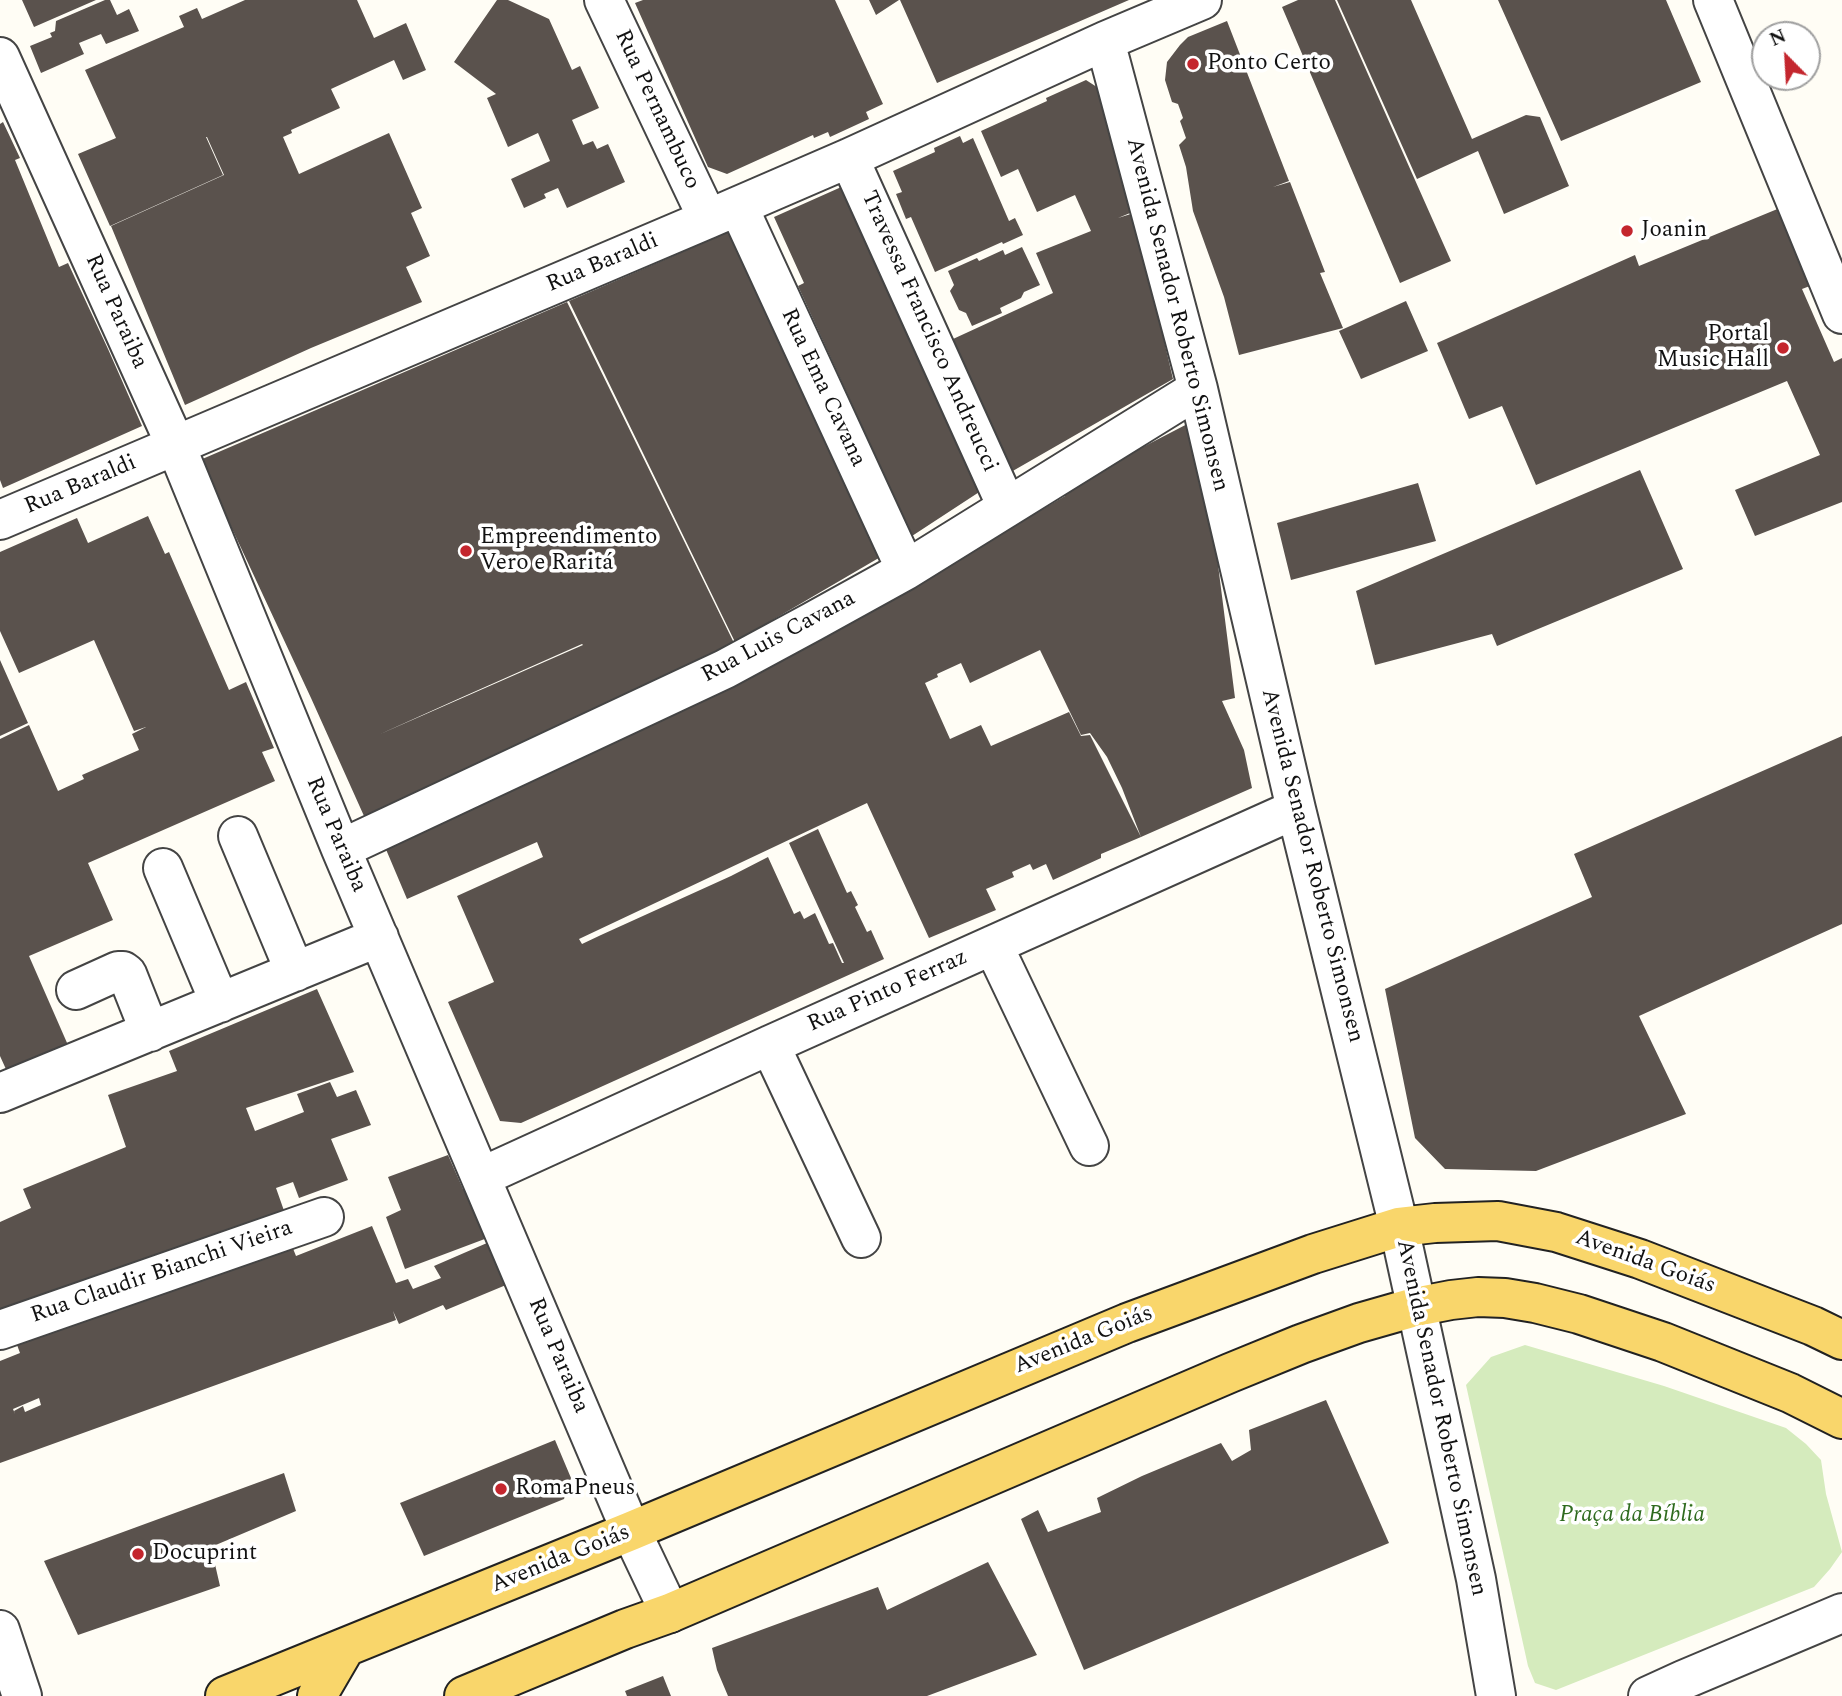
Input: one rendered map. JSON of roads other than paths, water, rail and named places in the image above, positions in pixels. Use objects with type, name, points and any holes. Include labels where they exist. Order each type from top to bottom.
[{"type":"main road","name":"Avenida Goiás","points":[[225,1696],[631,1531],[1127,1323],[1300,1259],[1399,1227],[1498,1221],[1556,1231],[1640,1259],[1813,1326],[1842,1340]]},
{"type":"main road","points":[[464,1696],[670,1613],[1242,1368],[1359,1323],[1415,1307],[1478,1297],[1505,1298],[1580,1314],[1663,1342],[1790,1393],[1842,1419]]},
{"type":"main road","points":[[317,1696],[345,1648]]},
{"type":"street","name":"Rua Pernambuco","points":[[604,0],[723,213]]},
{"type":"street","name":"Rua Baraldi","points":[[0,520],[723,213],[1202,0]]},
{"type":"street","points":[[1713,0],[1841,311]]},
{"type":"street","name":"Avenida Senador Roberto Simonsen","points":[[1105,41],[1198,389],[1296,809],[1399,1227],[1476,1579],[1496,1696]]},
{"type":"street","name":"Rua Paraiba","points":[[0,57],[176,446],[341,849],[631,1531],[670,1613]]},
{"type":"street","name":"Travessa Francisco Andreucci","points":[[849,158],[1007,507]]},
{"type":"street","name":"Rua Ema Cavana","points":[[723,213],[906,570]]},
{"type":"street","name":"Rua Luis Cavana","points":[[341,849],[725,669],[906,570],[1198,389]]},
{"type":"street","name":"Rua Pinto Ferraz","points":[[481,1177],[1296,809]]},
{"type":"street","points":[[238,836],[295,972]]},
{"type":"street","points":[[163,868],[220,1003]]},
{"type":"street","points":[[0,1093],[379,937]]},
{"type":"street","points":[[993,945],[1089,1146]]},
{"type":"street","points":[[76,990],[123,971],[127,974],[150,1031]]},
{"type":"street","points":[[770,1045],[861,1238]]},
{"type":"street","name":"Rua Claudir Bianchi Vieira","points":[[0,1330],[324,1217]]},
{"type":"street","points":[[1648,1696],[1842,1613]]},
{"type":"street","points":[[0,1630],[22,1696]]},
{"type":"place","name":"Ponto Certo","points":[[1193,64]]},
{"type":"place","name":"Joanin","points":[[1627,231]]},
{"type":"place","name":"Portal Music Hall","points":[[1783,348]]},
{"type":"place","name":"Empreendimento Vero e Raritá","points":[[466,551]]},
{"type":"place","name":"RomaPneus","points":[[501,1489]]},
{"type":"place","name":"Docuprint","points":[[138,1554]]},
{"type":"park label","name":"Praça da Bíblia","points":[[1632,1516]]}]
